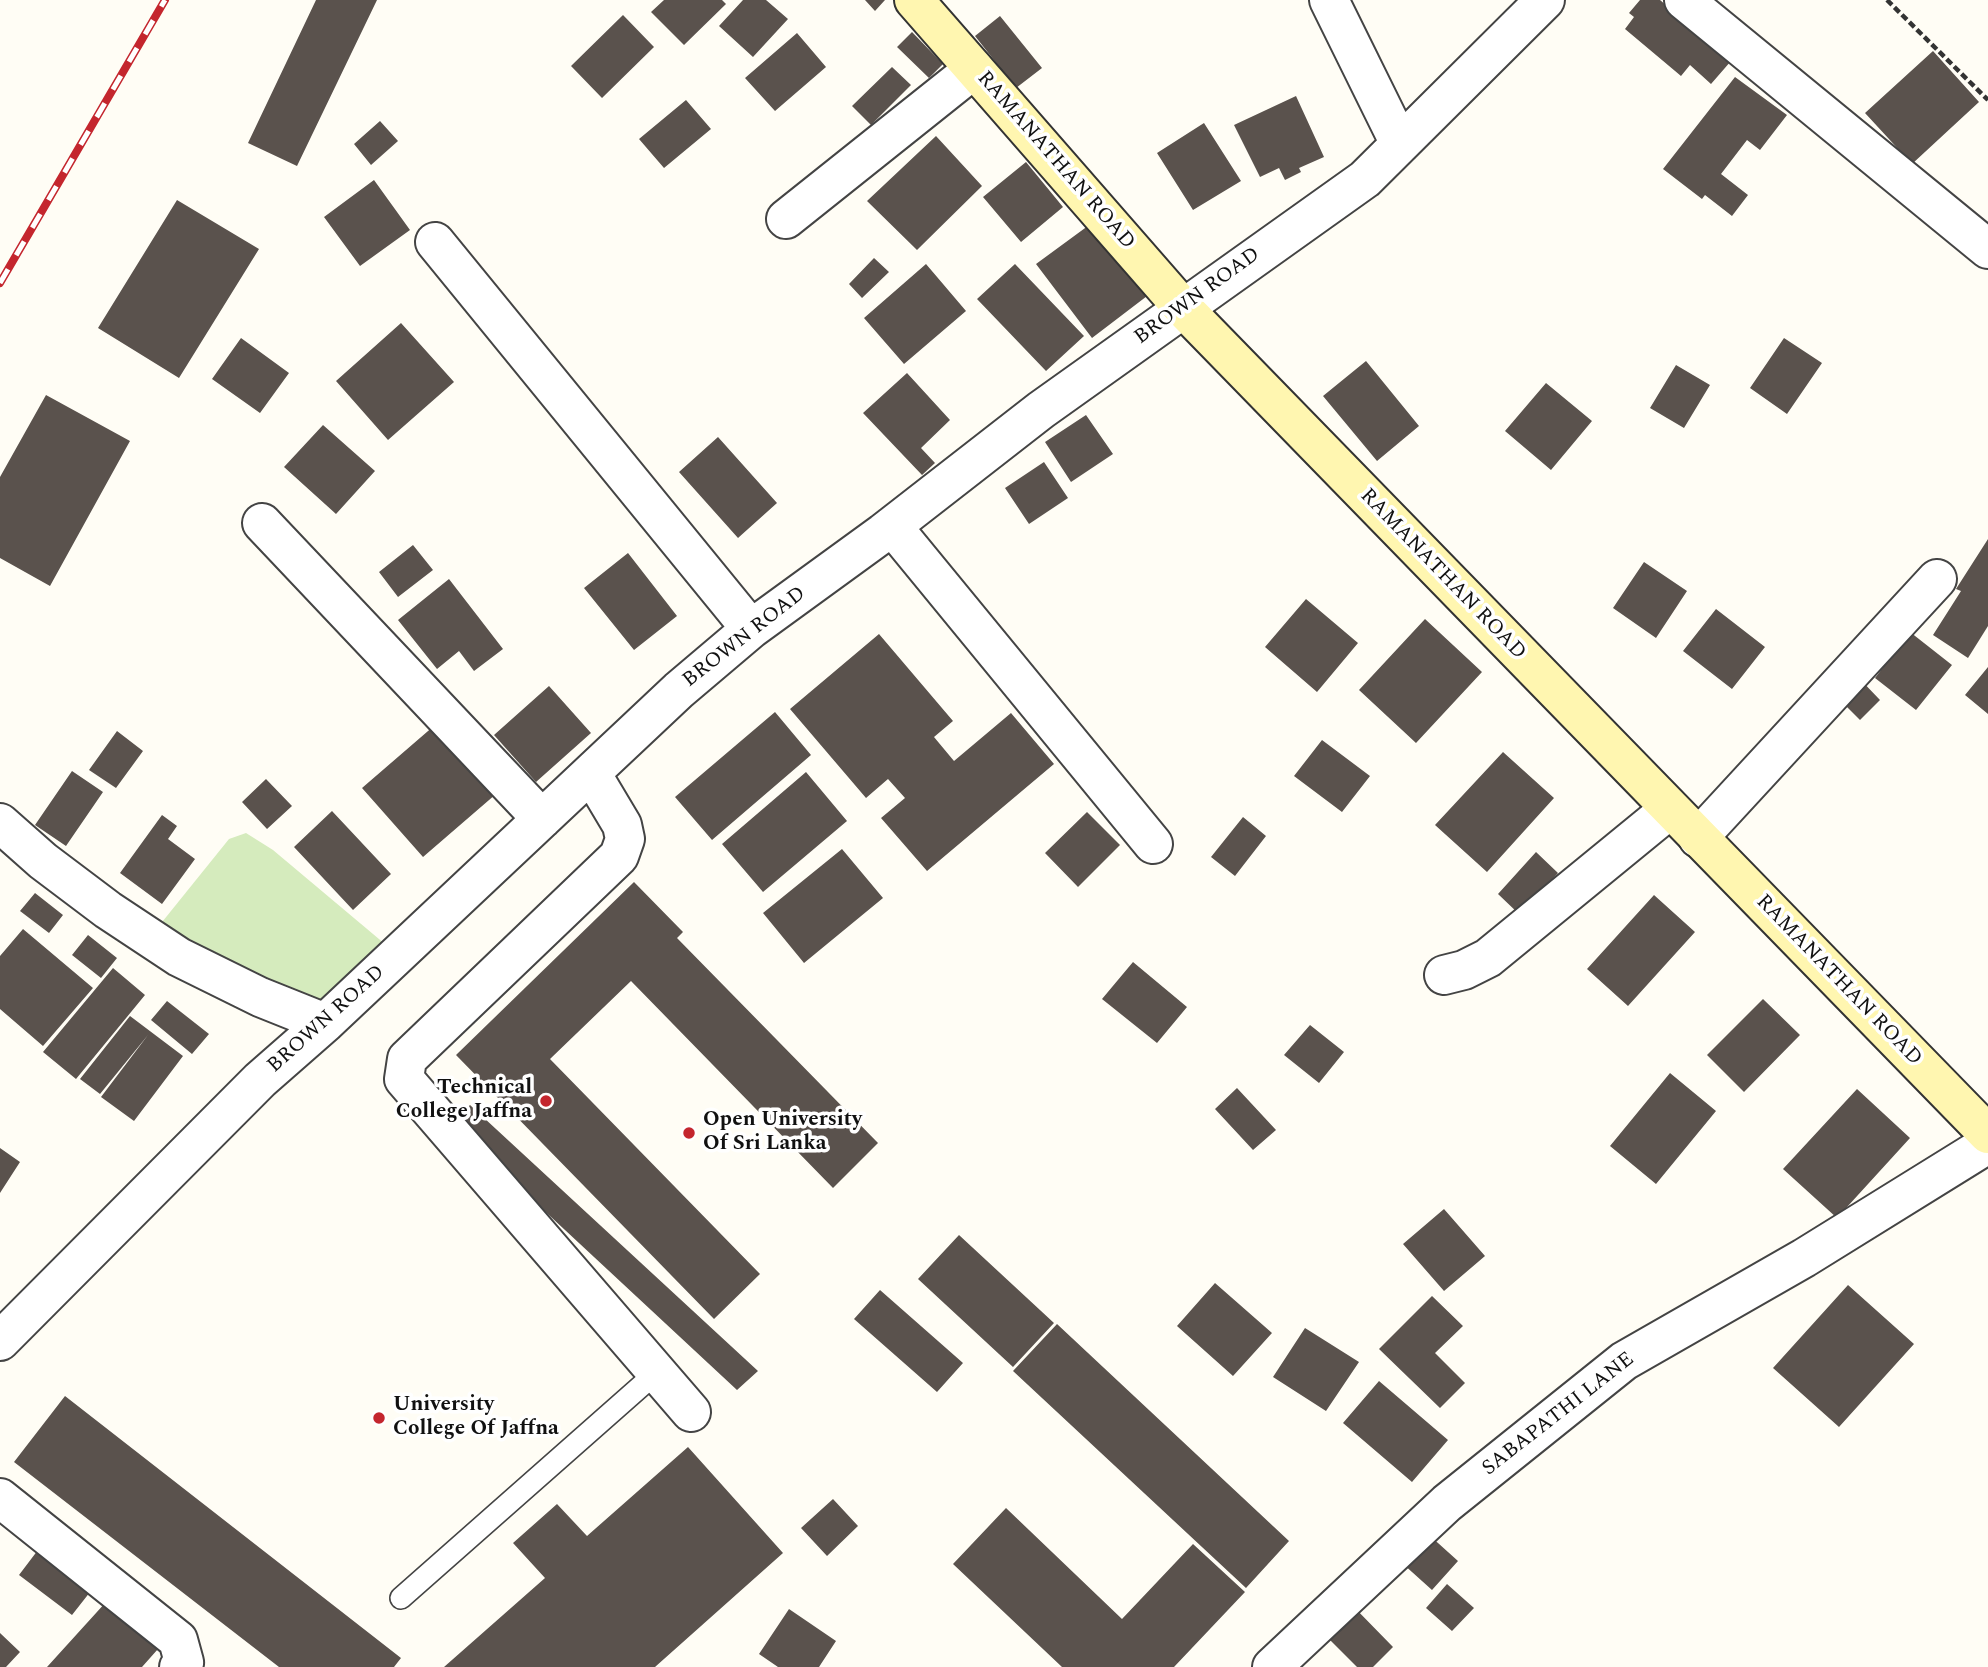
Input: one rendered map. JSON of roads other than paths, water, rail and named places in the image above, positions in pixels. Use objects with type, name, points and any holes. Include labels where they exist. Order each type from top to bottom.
[{"type":"main road","name":"RAMANATHAN ROAD","points":[[914,0],[1183,308],[1988,1134]]},
{"type":"street","points":[[1329,0],[1400,144]]},
{"type":"street","name":"BROWN ROAD","points":[[0,1341],[260,1080],[326,1023],[679,690],[751,629],[892,526],[1041,411],[1365,179],[1545,0]]},
{"type":"street","points":[[1684,0],[1988,249]]},
{"type":"street","points":[[786,219],[974,68]]},
{"type":"street","points":[[435,242],[751,629]]},
{"type":"street","points":[[262,523],[542,819]]},
{"type":"street","points":[[892,526],[1153,844]]},
{"type":"street","points":[[1698,838],[1937,579]]},
{"type":"street","points":[[591,773],[622,825],[625,839],[620,856],[407,1059],[404,1079],[691,1412]]},
{"type":"street","points":[[1444,975],[1464,970],[1488,958],[1670,809]]},
{"type":"street","points":[[0,823],[76,886],[178,957],[260,997],[326,1023]]},
{"type":"street","name":"SABAPATHI LANE","points":[[1272,1667],[1447,1503],[1624,1361],[1804,1258],[1988,1144]]},
{"type":"street","points":[[0,1498],[178,1640],[184,1661],[179,1667]]},
{"type":"lane","points":[[401,1598],[657,1372]]},
{"type":"railway","points":[[0,283],[165,0]]},
{"type":"place","name":"Technical College Jaffna","points":[[546,1101]]},
{"type":"place","name":"Open University Of Sri Lanka","points":[[689,1133]]},
{"type":"place","name":"University College Of Jaffna","points":[[379,1418]]}]
